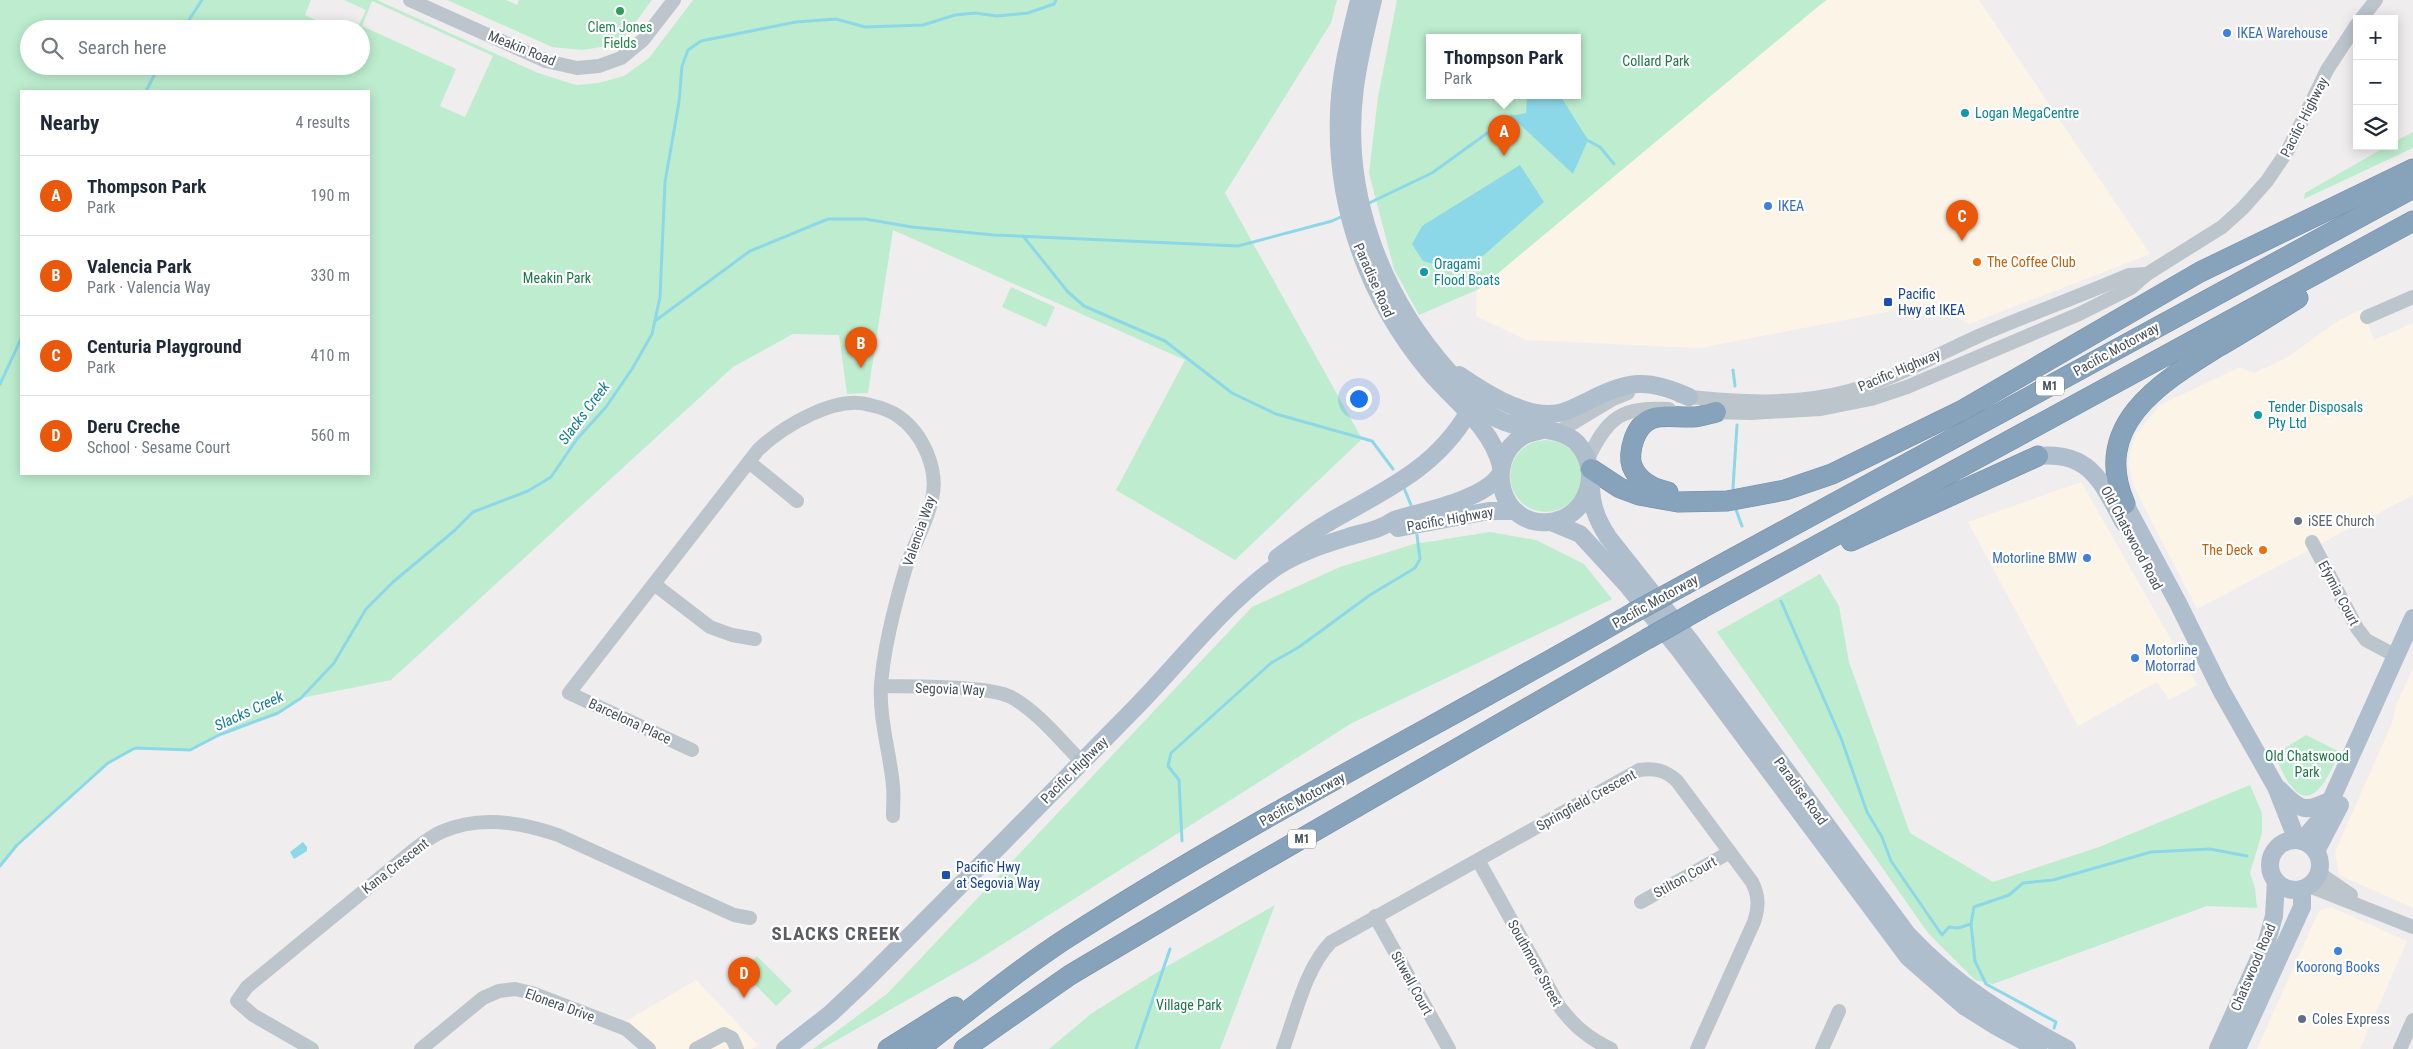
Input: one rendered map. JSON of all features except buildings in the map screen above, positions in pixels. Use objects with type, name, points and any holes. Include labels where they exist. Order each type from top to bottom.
[{"type":"highway","points":[[1590,471],[1620,488],[1639,495],[1678,502],[1696,500],[1727,501],[1785,490],[1832,474],[1961,411],[2200,272],[2413,169]]},
{"type":"highway","name":"Pacific Motorway","points":[[919,1049],[1065,940],[1220,845],[1633,613],[2413,188]]},
{"type":"highway","points":[[2125,504],[2117,486],[2116,463],[2119,441],[2130,417],[2144,399],[2164,381],[2413,222]]},
{"type":"highway","name":"Pacific Motorway","points":[[964,1049],[1070,975],[1647,639],[2413,222]]},
{"type":"highway","points":[[1696,500],[1659,490],[1648,485],[1638,477],[1631,462],[1632,443],[1641,425],[1651,418],[1664,416],[1695,417],[1716,412]]},
{"type":"highway","points":[[1702,608],[2038,456]]},
{"type":"highway","points":[[888,1049],[1065,940]]},
{"type":"main road","name":"Paradise Road","points":[[1359,0],[1343,71],[1339,112],[1339,152],[1350,186],[1372,282],[1398,330],[1429,371],[1493,443],[1500,471]]},
{"type":"main road","name":"Paradise Road","points":[[1350,186],[1355,88],[1373,0]]},
{"type":"main road","name":"Paradise Road","points":[[1366,250],[1391,288],[1404,313],[1438,360],[1475,400],[1498,420],[1518,428],[1550,431]]},
{"type":"main road","points":[[1438,360],[1482,390],[1537,414],[1566,411],[1606,391],[1630,384],[1665,386],[1689,397]]},
{"type":"main road","points":[[1272,570],[1275,560],[1302,538],[1390,488],[1423,466],[1443,448],[1468,413]]},
{"type":"main road","points":[[1550,431],[1577,442],[1590,471],[1583,502],[1569,516],[1550,522],[1538,522],[1526,518],[1515,511],[1507,502],[1501,489],[1500,471],[1509,448],[1524,436],[1550,431]]},
{"type":"main road","name":"Old Chatswood Road","points":[[2038,456],[2056,455],[2071,458],[2084,464],[2101,480],[2185,640],[2202,653]]},
{"type":"main road","name":"Pacific Highway","points":[[784,1049],[830,1014],[865,981],[1082,762],[1233,601],[1272,570],[1334,541],[1385,527],[1394,520],[1487,489],[1500,471]]},
{"type":"main road","name":"Paradise Road","points":[[1590,471],[1591,501],[1608,537],[1691,642],[1908,934],[1934,963],[1964,987],[1994,1008],[2067,1049]]},
{"type":"main road","name":"Old Chatswood Road","points":[[2125,504],[2178,603],[2202,653],[2276,787],[2294,841]]},
{"type":"main road","name":"Pacific Highway","points":[[1385,527],[1395,529],[1489,511],[1515,511]]},
{"type":"main road","name":"Paradise Road","points":[[1550,522],[1580,534],[1628,586],[1678,648],[1908,957],[1964,1006],[2038,1049]]},
{"type":"main road","points":[[2294,841],[2316,851],[2319,859],[2310,883],[2288,890],[2276,882],[2270,870],[2272,853],[2294,841],[2318,822],[2331,800],[2413,618]]},
{"type":"main road","points":[[2316,851],[2345,794],[2413,639]]},
{"type":"main road","points":[[2276,787],[2297,806],[2304,809],[2312,809],[2331,800]]},
{"type":"main road","name":"Chatswood Road","points":[[2218,1049],[2269,934],[2274,916],[2276,882]]},
{"type":"main road","name":"Chatswood Road","points":[[2237,1049],[2302,907],[2310,883]]},
{"type":"street","name":"Meakin Road","points":[[410,0],[546,61],[577,68],[599,66],[621,58],[643,40],[674,0]]},
{"type":"street","points":[[2364,15],[2376,0]]},
{"type":"street","name":"Pacific Highway","points":[[1590,471],[1609,423],[1624,413],[1644,408],[1750,413],[1821,410],[1878,396],[1907,386],[2079,314],[2131,288],[2147,274],[2222,227],[2243,208],[2266,181],[2288,150],[2327,70],[2353,30]]},
{"type":"street","name":"Pacific Highway","points":[[1550,431],[1630,392],[1744,402],[1784,400],[1848,391],[1880,380],[1998,328],[2129,275],[2147,274]]},
{"type":"street","points":[[2367,317],[2413,297]]},
{"type":"street","name":"Valencia Way","points":[[568,693],[749,462],[768,441],[821,410],[837,404],[864,403],[898,416],[912,428],[923,444],[931,464],[934,481],[932,498],[901,584],[884,658],[881,714],[894,787],[892,816]]},
{"type":"street","points":[[749,462],[797,501]]},
{"type":"street","name":"Efymia Court","points":[[2312,542],[2357,628],[2366,640],[2396,656]]},
{"type":"street","points":[[654,584],[710,628],[732,635],[755,638]]},
{"type":"street","name":"Segovia Way","points":[[881,686],[992,691],[1010,696],[1026,707],[1082,762]]},
{"type":"street","name":"Barcelona Place","points":[[568,693],[692,750]]},
{"type":"street","name":"Springfield Crescent","points":[[1284,1049],[1311,971],[1320,953],[1331,942],[1639,770],[1654,768],[1667,772],[1677,781],[1752,882],[1757,892],[1758,908],[1697,1049]]},
{"type":"street","name":"Kana Crescent","points":[[312,1049],[253,1016],[237,1001],[247,987],[415,849],[440,832],[470,823],[496,821],[529,826],[558,836],[734,915],[750,918]]},
{"type":"street","name":"Stilton Court","points":[[1640,902],[1730,852]]},
{"type":"street","name":"Southmore Street","points":[[1478,860],[1559,1006],[1574,1025],[1590,1039],[1610,1049]]},
{"type":"street","points":[[2310,883],[2413,928]]},
{"type":"street","name":"Sitwell Court","points":[[1375,916],[1449,1049]]},
{"type":"street","name":"Elonera Drive","points":[[421,1049],[483,998],[499,991],[515,989],[532,993],[626,1029],[649,1049]]},
{"type":"street","points":[[1822,1049],[1839,1011]]},
{"type":"street","points":[[2400,1049],[2413,1020]]},
{"type":"street","points":[[696,1049],[724,1034],[732,1038],[737,1049]]},
{"type":"shaded area","points":[[1828,0],[1979,0],[2150,254],[1969,324],[1933,303],[1700,348],[1526,340],[1476,316],[1477,290],[1808,13]]},
{"type":"shaded area","points":[[2362,309],[2374,340],[2413,323],[2413,495],[2197,609],[2133,485],[2128,462],[2135,435],[2160,405],[2240,367],[2254,373],[2288,357],[2338,321]]},
{"type":"shaded area","points":[[2081,482],[2197,685],[2169,700],[2157,682],[2078,726],[1968,522]]},
{"type":"shaded area","points":[[2413,668],[2413,908],[2339,875],[2335,852],[2392,723],[2396,705]]},
{"type":"shaded area","points":[[2331,907],[2407,941],[2360,1049],[2257,1049],[2319,911]]},
{"type":"shaded area","points":[[696,980],[758,1045],[752,1049],[655,1049],[623,1023]]},
{"type":"green space","name":"Meakin Park","points":[[0,0],[311,0],[305,15],[315,20],[20,20],[20,75],[370,75],[370,30],[456,69],[440,106],[465,117],[493,56],[372,1],[364,20],[361,20],[366,10],[344,0],[377,0],[538,73],[576,85],[598,83],[624,76],[649,58],[693,0],[1337,0],[1331,23],[1225,193],[1362,439],[1235,560],[1116,490],[1185,360],[893,230],[868,393],[847,394],[839,335],[793,334],[733,367],[391,680],[301,698],[278,713],[219,735],[190,750],[135,748],[108,763],[79,787],[17,845],[0,866]]},
{"type":"green space","points":[[447,0],[506,0],[517,5],[519,0],[652,0],[627,34],[607,46],[583,50],[552,47]]},
{"type":"green space","name":"Collard Park","points":[[1397,0],[1826,0],[1479,289],[1419,315],[1394,269],[1369,173],[1378,97]]},
{"type":"green space","points":[[2413,132],[2413,148],[2304,199],[2305,193],[2380,150],[2398,150],[2398,140]]},
{"type":"green space","points":[[1011,287],[1055,307],[1046,327],[1002,307]]},
{"type":"green space","points":[[1553,440],[1572,450],[1580,462],[1582,476],[1580,490],[1572,502],[1560,510],[1539,512],[1520,502],[1512,490],[1510,469],[1520,450],[1532,442]]},
{"type":"green space","points":[[1490,532],[1536,540],[1584,564],[1612,599],[1352,723],[976,961],[821,1049],[813,1049],[888,993],[1252,607],[1340,567],[1414,544]]},
{"type":"green space","points":[[1820,574],[1839,606],[1849,662],[1910,833],[1993,882],[2099,847],[2250,785],[2262,813],[2262,833],[2250,873],[2255,888],[2257,908],[2207,906],[1993,984],[1975,980],[1928,933],[1717,632]]},
{"type":"green space","name":"Old Chatswood Park","points":[[2306,735],[2340,752],[2322,785],[2315,792],[2301,795],[2290,785],[2274,755]]},
{"type":"green space","name":"Village Park","points":[[1275,905],[1220,1049],[1049,1049],[1092,1013],[1164,968]]},
{"type":"green space","points":[[757,956],[792,991],[776,1006],[742,971]]},
{"type":"water","points":[[1527,99],[1562,99],[1588,140],[1573,174],[1511,116],[1526,113]]},
{"type":"water","points":[[1520,165],[1544,202],[1484,255],[1451,269],[1423,261],[1412,244],[1422,226]]},
{"type":"water","points":[[303,842],[307,847],[307,851],[294,859],[290,852]]},
{"type":"waterway","points":[[189,20],[202,0]]},
{"type":"waterway","name":"Slacks Creek","points":[[0,866],[17,845],[108,763],[135,748],[190,750],[219,735],[278,713],[301,698],[334,663],[366,609],[393,582],[454,531],[473,512],[528,491],[551,477],[577,439],[606,407],[632,369],[652,334],[660,297],[665,182],[679,102],[682,66],[688,50],[701,41],[796,22],[836,19],[865,27],[923,25],[955,15],[975,13],[997,16],[1028,13],[1054,4],[1056,0]]},
{"type":"waterway","points":[[147,90],[154,75]]},
{"type":"waterway","points":[[1367,204],[1432,173],[1511,116],[1515,117]]},
{"type":"waterway","points":[[1585,139],[1600,147],[1614,164]]},
{"type":"waterway","points":[[655,321],[750,251],[828,219],[865,219],[912,227],[994,235],[1238,246],[1332,221],[1343,216]]},
{"type":"waterway","points":[[1023,236],[1068,292],[1084,306],[1165,341],[1232,393],[1276,414],[1372,441],[1393,469]]},
{"type":"waterway","points":[[0,384],[20,341]]},
{"type":"waterway","points":[[1733,370],[1735,386]]},
{"type":"waterway","points":[[1733,488],[1737,425]]},
{"type":"waterway","points":[[1404,488],[1411,505]]},
{"type":"waterway","points":[[1735,507],[1742,526]]},
{"type":"waterway","points":[[1182,841],[1179,780],[1168,766],[1171,753],[1271,663],[1299,647],[1370,595],[1415,568],[1420,559],[1417,535]]},
{"type":"waterway","points":[[1781,601],[1841,738],[1867,812],[1882,837],[1891,861],[1942,935],[1949,927],[1958,928],[1971,924],[1974,907],[2009,895],[2023,883],[2053,880],[2151,852],[2210,849],[2247,856]]},
{"type":"waterway","points":[[1971,924],[1975,961],[1986,984],[2056,1022],[2054,1028]]},
{"type":"waterway","points":[[1136,1049],[1170,949]]},
{"type":"place","name":"Clem Jones Fields","points":[[620,11]]},
{"type":"place","name":"IKEA Warehouse","points":[[2227,33]]},
{"type":"place","name":"Logan MegaCentre","points":[[1965,113]]},
{"type":"place","name":"Thompson Park","points":[[1504,156]]},
{"type":"place","name":"IKEA","points":[[1768,206]]},
{"type":"place","name":"Centuria Playground","points":[[1962,241]]},
{"type":"place","name":"The Coffee Club","points":[[1977,262]]},
{"type":"place","name":"Oragami Flood Boats","points":[[1424,272]]},
{"type":"place","name":"Pacific Hwy at IKEA","points":[[1888,302]]},
{"type":"place","name":"Valencia Park","points":[[861,368]]},
{"type":"place","name":"Tender Disposals Pty Ltd","points":[[2258,415]]},
{"type":"place","name":"iSEE Church","points":[[2298,521]]},
{"type":"place","name":"The Deck","points":[[2263,550]]},
{"type":"place","name":"Motorline BMW","points":[[2087,558]]},
{"type":"place","name":"Motorline Motorrad","points":[[2135,658]]},
{"type":"place","name":"Pacific Hwy at Segovia Way","points":[[946,875]]},
{"type":"place","name":"Koorong Books","points":[[2338,951]]},
{"type":"place","name":"Deru Creche","points":[[744,998]]},
{"type":"place","name":"Coles Express","points":[[2302,1019]]},
{"type":"district","name":"SLACKS CREEK","points":[[836,933]]}]
